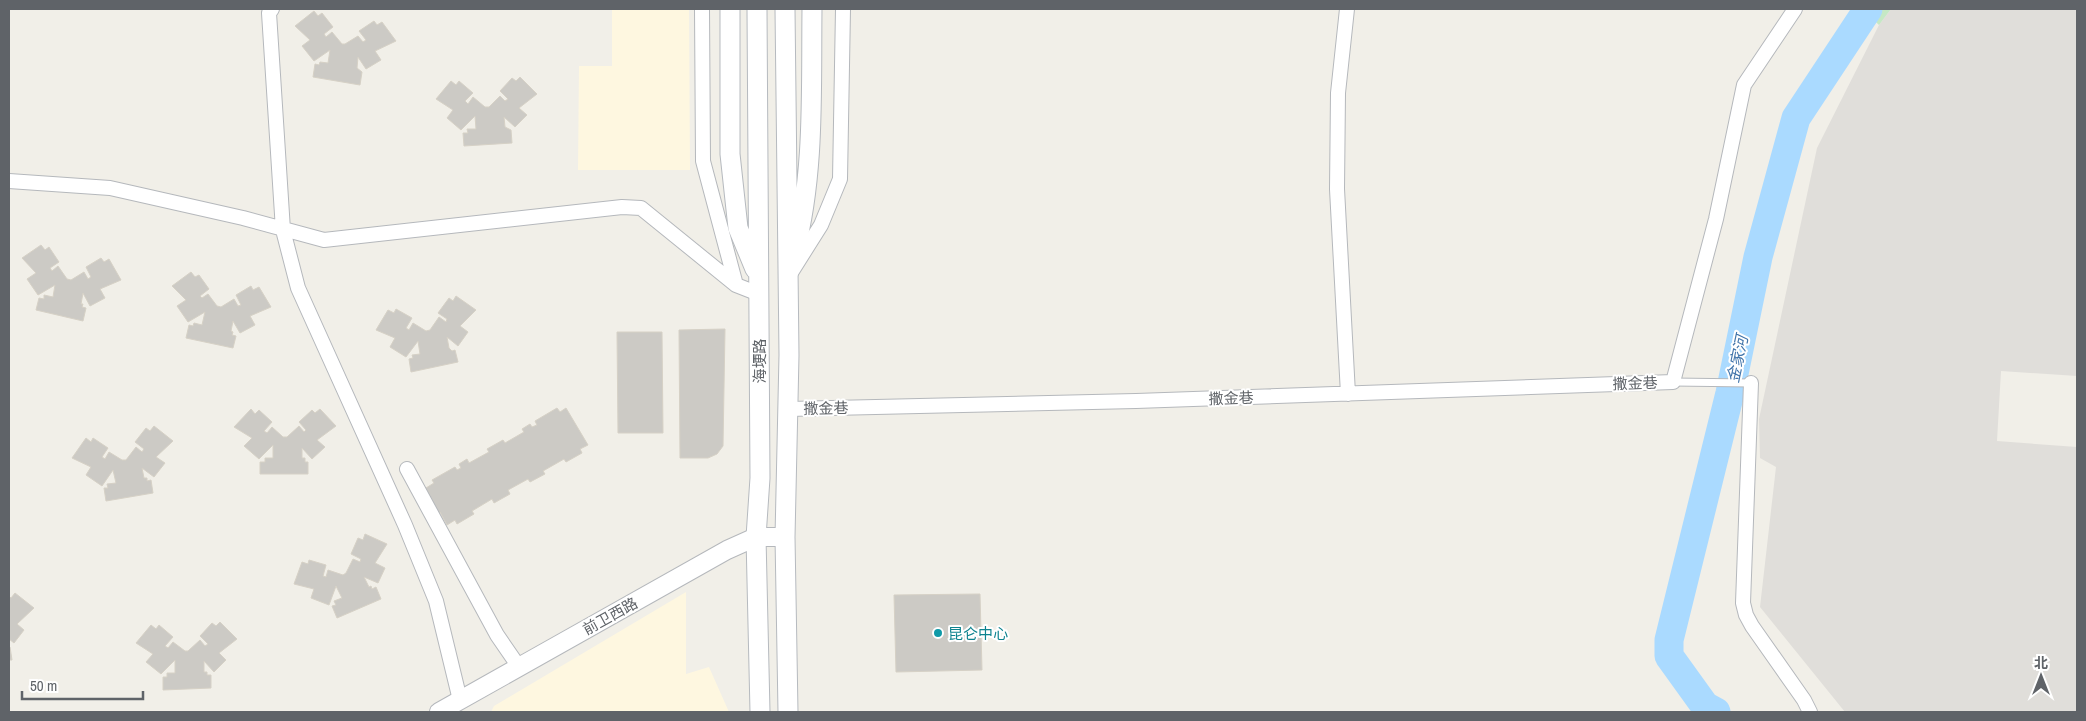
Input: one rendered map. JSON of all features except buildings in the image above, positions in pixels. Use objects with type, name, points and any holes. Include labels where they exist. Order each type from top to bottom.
[{"type":"main road","points":[[730,9],[730,154],[738,228],[759,286]]},
{"type":"main road","name":"海埂路","points":[[757,9],[760,478],[756,537],[760,712]]},
{"type":"main road","name":"海埂路","points":[[785,9],[788,712]]},
{"type":"main road","points":[[787,280],[801,226],[808,179],[811,140],[812,9]]},
{"type":"street","points":[[272,9],[269,13],[283,230],[298,288],[405,525],[436,601],[460,700]]},
{"type":"street","points":[[702,9],[703,161],[736,285]]},
{"type":"street","points":[[787,280],[821,225],[840,179],[843,9]]},
{"type":"street","points":[[1347,9],[1338,93],[1337,189],[1348,394]]},
{"type":"street","points":[[1673,382],[1716,219],[1744,85],[1795,9]]},
{"type":"street","points":[[9,181],[110,188],[244,218],[324,240],[622,207],[641,208],[736,285],[759,286]]},
{"type":"street","name":"撒金巷","points":[[788,409],[1348,394],[1673,382]]},
{"type":"street","points":[[1751,383],[1743,603],[1749,620],[1804,700],[1810,712]]},
{"type":"street","points":[[407,469],[497,635],[519,667]]},
{"type":"street","name":"前卫西路","points":[[440,712],[727,550],[756,537],[786,537]]},
{"type":"lane","points":[[1673,382],[1751,383]]},
{"type":"shaded area","points":[[612,9],[689,9],[690,170],[578,170],[579,66],[612,66]]},
{"type":"shaded area","points":[[1891,9],[2077,9],[2077,376],[2001,371],[1997,441],[2077,447],[2077,712],[1845,712],[1760,607],[1776,467],[1760,458],[1759,419],[1817,148],[1879,25]]},
{"type":"shaded area","points":[[686,592],[686,674],[709,667],[729,712],[491,712],[494,706]]},
{"type":"green space","points":[[1862,9],[1891,9],[1879,25]]},
{"type":"waterway","name":"金家河","points":[[1716,712],[1705,706],[1669,656],[1669,640],[1730,393],[1758,257],[1796,118],[1868,9]]},
{"type":"place","name":"昆仑中心","points":[[938,633]]}]
